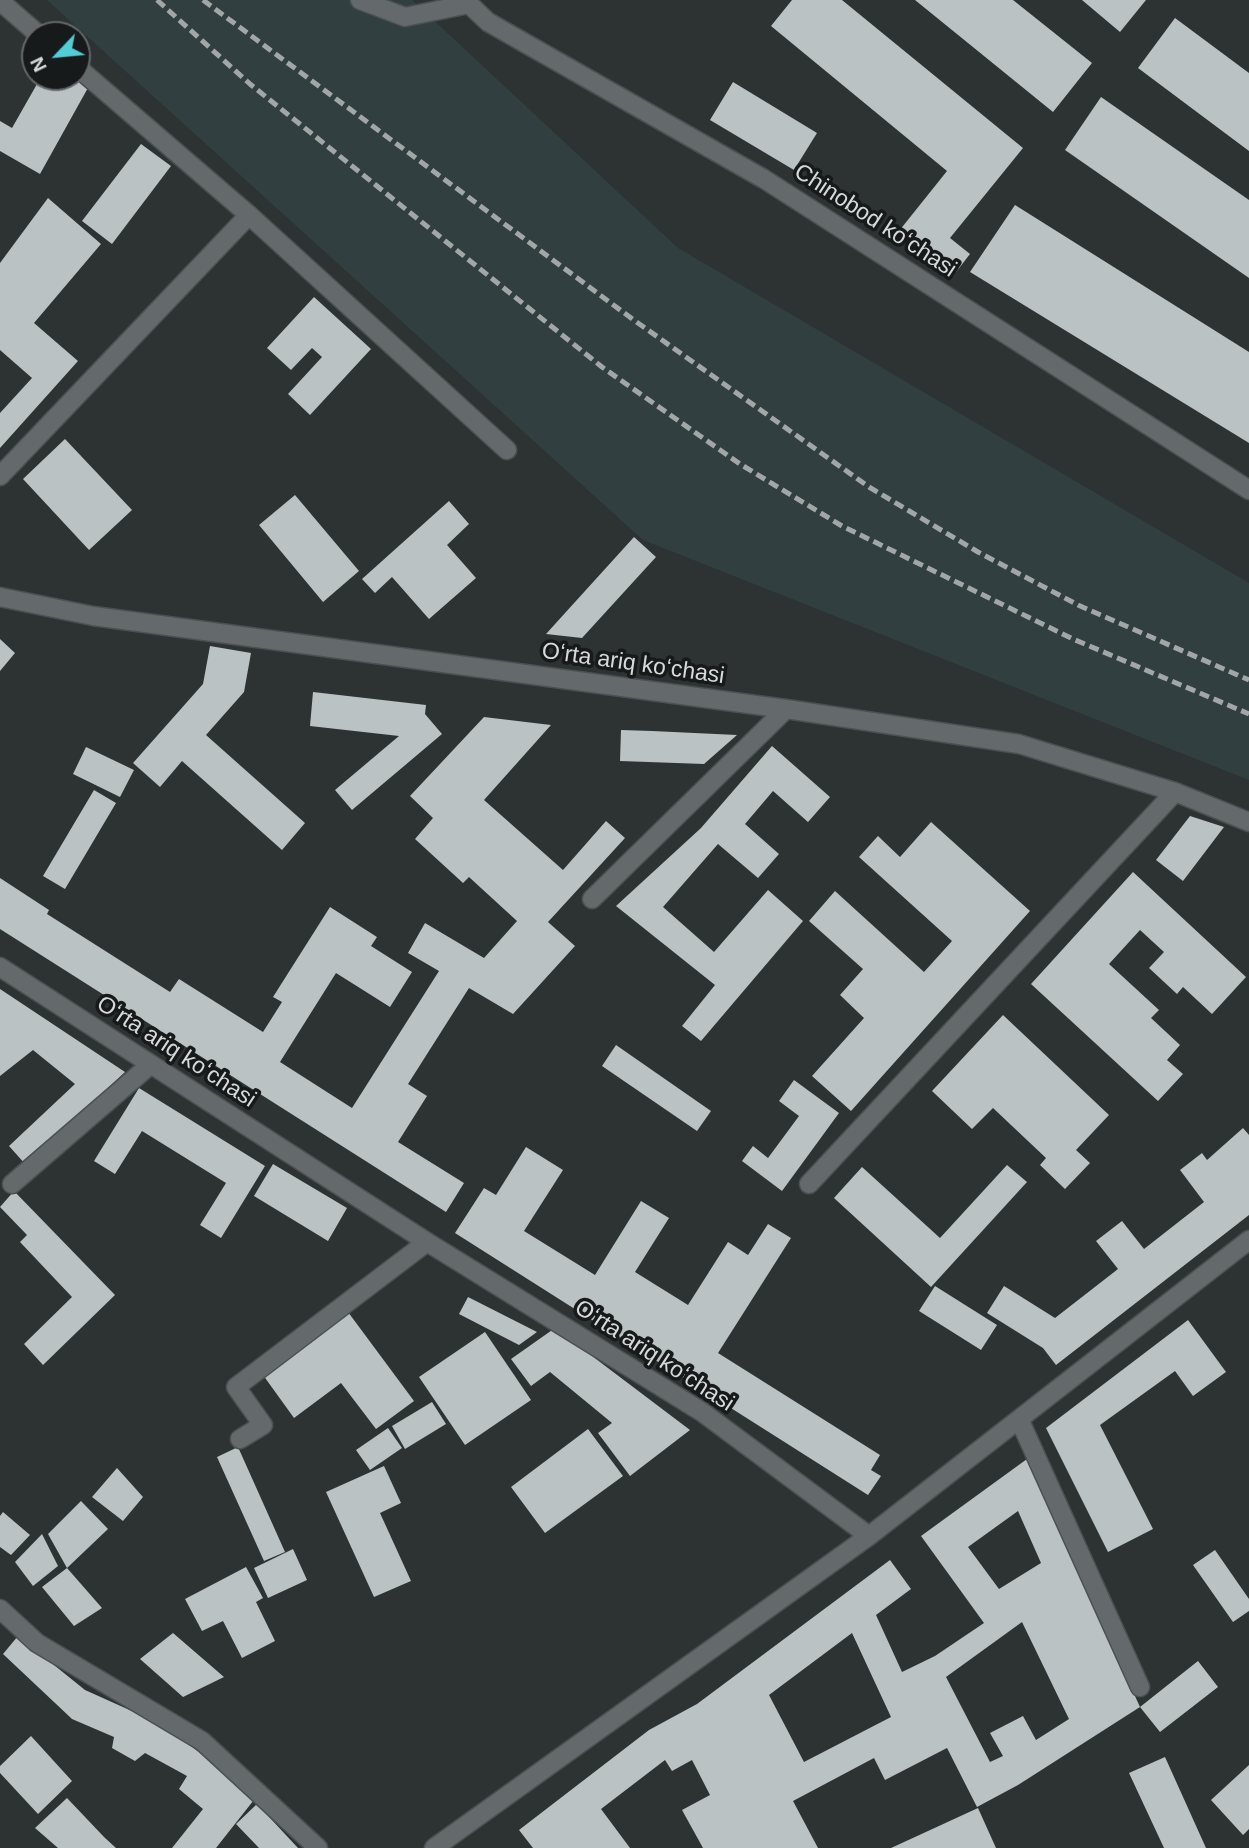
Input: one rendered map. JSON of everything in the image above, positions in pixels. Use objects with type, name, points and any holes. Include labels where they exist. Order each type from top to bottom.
[{"type":"street","points":[[360,0],[405,17],[468,2]]},
{"type":"street","points":[[0,1],[23,21]]},
{"type":"street","name":"Chinobod koʻchasi","points":[[468,2],[488,22],[764,179],[1249,490]]},
{"type":"street","points":[[91,79],[249,215],[507,450]]},
{"type":"street","points":[[0,476],[249,215]]},
{"type":"street","name":"Oʻrta ariq koʻchasi","points":[[0,597],[93,615],[786,709],[1019,744],[1175,792],[1249,822]]},
{"type":"street","points":[[592,899],[786,709]]},
{"type":"street","points":[[809,1184],[1175,792]]},
{"type":"street","name":"Oʻrta ariq koʻchasi","points":[[0,967],[427,1242],[702,1412],[869,1536]]},
{"type":"street","points":[[12,1184],[150,1066]]},
{"type":"street","points":[[434,1848],[869,1536],[1249,1240]]},
{"type":"street","points":[[240,1439],[264,1425],[236,1387],[427,1242]]},
{"type":"street","points":[[1020,1421],[1140,1688]]},
{"type":"street","points":[[0,1609],[37,1643],[202,1741],[318,1848]]},
{"type":"shaded area","points":[[47,0],[412,0],[678,248],[1249,583],[1249,780],[643,540],[91,40],[91,21],[70,21]]},
{"type":"building","points":[[792,0],[842,0],[1023,148],[950,238],[970,254],[953,276],[899,231],[947,171],[771,26]]},
{"type":"building","points":[[915,0],[1013,0],[1092,63],[1053,112]]},
{"type":"building","points":[[1082,0],[1146,0],[1120,32]]},
{"type":"building","points":[[1175,18],[1249,73],[1249,151],[1138,68]]},
{"type":"building","points":[[733,82],[817,133],[794,170],[710,120]]},
{"type":"building","points":[[33,91],[86,91],[40,174],[0,151],[0,121],[12,128]]},
{"type":"building","points":[[1101,97],[1249,200],[1249,278],[1065,150]]},
{"type":"building","points":[[141,144],[171,166],[112,244],[82,221]]},
{"type":"building","points":[[48,198],[101,244],[34,323],[78,361],[0,448],[0,413],[32,378],[0,350],[0,263]]},
{"type":"building","points":[[1015,205],[1249,352],[1249,443],[970,272]]},
{"type":"building","points":[[314,297],[371,349],[310,415],[288,394],[322,357],[312,348],[291,370],[267,348]]},
{"type":"building","points":[[65,439],[132,510],[89,550],[23,479]]},
{"type":"building","points":[[295,495],[359,571],[323,602],[259,525]]},
{"type":"building","points":[[449,501],[469,524],[447,545],[476,578],[429,619],[392,577],[375,593],[362,579]]},
{"type":"building","points":[[634,537],[656,557],[582,638],[546,634]]},
{"type":"building","points":[[0,639],[15,653],[0,671]]},
{"type":"building","points":[[210,646],[251,653],[244,692],[206,735],[305,823],[282,850],[182,761],[160,787],[133,763],[203,684]]},
{"type":"building","points":[[313,692],[426,705],[425,714],[442,734],[352,810],[335,790],[399,736],[310,726]]},
{"type":"building","points":[[484,717],[551,725],[484,800],[563,870],[606,821],[625,838],[548,922],[575,946],[513,1014],[469,988],[408,1084],[427,1096],[398,1142],[464,1183],[446,1212],[0,929],[0,878],[49,910],[47,914],[170,992],[179,979],[263,1032],[282,1002],[273,997],[330,907],[377,937],[371,946],[412,972],[390,1007],[336,973],[280,1062],[352,1108],[439,971],[408,953],[425,923],[484,958],[517,921],[469,877],[463,883],[415,839],[433,818],[410,796]]},
{"type":"building","points":[[621,730],[737,735],[704,764],[620,761]]},
{"type":"building","points":[[772,746],[830,797],[808,822],[773,791],[745,824],[779,854],[758,878],[718,844],[663,907],[714,952],[768,890],[803,921],[701,1041],[682,1026],[715,985],[616,906],[701,828]]},
{"type":"building","points":[[86,747],[134,770],[120,797],[73,774]]},
{"type":"building","points":[[94,790],[116,803],[65,889],[43,876]]},
{"type":"building","points":[[1190,816],[1224,827],[1183,881],[1156,860]]},
{"type":"building","points":[[931,822],[1030,911],[851,1111],[812,1076],[864,1018],[840,995],[863,969],[809,921],[835,891],[924,972],[952,941],[859,857],[878,836],[900,857]]},
{"type":"building","points":[[1133,872],[1246,977],[1212,1014],[1183,987],[1177,994],[1149,968],[1164,952],[1140,930],[1109,964],[1159,1010],[1151,1018],[1180,1045],[1167,1060],[1183,1074],[1158,1101],[1031,984]]},
{"type":"building","points":[[0,989],[125,1072],[26,1165],[9,1146],[75,1084],[33,1050],[0,1076]]},
{"type":"building","points":[[1003,1015],[1109,1115],[1076,1150],[1090,1163],[1065,1189],[1040,1165],[1046,1158],[993,1108],[972,1129],[932,1091]]},
{"type":"building","points":[[616,1045],[711,1111],[697,1131],[602,1066]]},
{"type":"building","points":[[794,1080],[839,1113],[782,1191],[742,1161],[753,1146],[768,1158],[799,1116],[779,1101]]},
{"type":"building","points":[[139,1088],[265,1166],[221,1238],[200,1225],[226,1183],[142,1131],[115,1174],[94,1161]]},
{"type":"building","points":[[1243,1128],[1249,1135],[1249,1215],[1056,1365],[1043,1348],[987,1313],[1004,1286],[1055,1318],[1118,1269],[1096,1241],[1122,1221],[1144,1249],[1204,1202],[1180,1170],[1202,1153],[1207,1160]]},
{"type":"building","points":[[526,1147],[563,1170],[524,1231],[595,1275],[641,1201],[669,1218],[635,1272],[688,1305],[728,1242],[748,1255],[768,1224],[791,1238],[718,1353],[880,1455],[871,1470],[881,1476],[868,1495],[455,1233],[484,1188],[496,1195]]},
{"type":"building","points":[[273,1164],[347,1208],[328,1241],[254,1196]]},
{"type":"building","points":[[1007,1165],[1027,1182],[931,1287],[834,1198],[862,1167],[940,1238]]},
{"type":"building","points":[[14,1191],[115,1295],[43,1365],[24,1344],[72,1297],[20,1242],[27,1235],[0,1207]]},
{"type":"building","points":[[935,1286],[997,1325],[981,1350],[919,1311]]},
{"type":"building","points":[[468,1297],[537,1332],[519,1345],[459,1314]]},
{"type":"building","points":[[348,1312],[414,1401],[376,1429],[341,1383],[294,1418],[263,1375]]},
{"type":"building","points":[[1188,1320],[1226,1372],[1193,1396],[1175,1371],[1100,1425],[1153,1529],[1108,1552],[1046,1428]]},
{"type":"building","points":[[555,1328],[690,1430],[630,1476],[598,1433],[612,1423],[550,1372],[531,1386],[511,1359]]},
{"type":"building","points":[[485,1332],[531,1400],[465,1445],[419,1377]]},
{"type":"building","points":[[432,1402],[446,1424],[405,1449],[392,1426]]},
{"type":"building","points":[[388,1428],[402,1448],[370,1470],[356,1450]]},
{"type":"building","points":[[588,1429],[623,1476],[545,1533],[511,1487]]},
{"type":"building","points":[[238,1447],[285,1552],[264,1561],[217,1457]]},
{"type":"building","points":[[1027,1459],[1140,1707],[1018,1785],[977,1807],[947,1748],[885,1780],[874,1758],[793,1801],[818,1848],[703,1848],[682,1810],[710,1795],[692,1760],[672,1771],[665,1760],[601,1809],[630,1848],[533,1848],[519,1830],[649,1730],[697,1704],[890,1560],[911,1589],[876,1615],[902,1672],[935,1656],[984,1623],[921,1536]],"holes":[[[1018,1511],[1041,1563],[999,1589],[968,1547]],[[1022,1622],[1069,1719],[1036,1740],[1023,1716],[990,1733],[1003,1756],[990,1762],[946,1677]],[[852,1633],[891,1717],[804,1762],[769,1695]]]},
{"type":"building","points":[[384,1466],[401,1503],[380,1513],[411,1581],[374,1597],[326,1492]]},
{"type":"building","points":[[117,1468],[143,1497],[123,1521],[92,1497]]},
{"type":"building","points":[[81,1501],[108,1529],[67,1568],[48,1534]]},
{"type":"building","points":[[3,1512],[30,1535],[11,1555],[0,1547],[0,1516]]},
{"type":"building","points":[[42,1534],[58,1566],[33,1586],[15,1562]]},
{"type":"building","points":[[293,1549],[307,1580],[268,1598],[254,1568]]},
{"type":"building","points":[[1215,1550],[1249,1599],[1249,1611],[1233,1622],[1193,1565]]},
{"type":"building","points":[[246,1567],[263,1598],[256,1602],[275,1641],[242,1658],[223,1621],[202,1631],[185,1599]]},
{"type":"building","points":[[67,1568],[102,1608],[74,1626],[42,1587]]},
{"type":"building","points":[[173,1633],[224,1677],[183,1697],[140,1659]]},
{"type":"building","points":[[18,1636],[85,1690],[163,1725],[257,1796],[216,1848],[172,1848],[203,1809],[179,1789],[187,1776],[145,1753],[135,1761],[112,1748],[114,1737],[72,1719],[3,1654]]},
{"type":"building","points":[[1198,1661],[1218,1687],[1160,1732],[1140,1707]]},
{"type":"building","points":[[31,1736],[72,1781],[38,1814],[0,1773],[0,1766]]},
{"type":"building","points":[[1165,1757],[1206,1848],[1164,1848],[1129,1773]]},
{"type":"building","points":[[1249,1765],[1249,1829],[1243,1835],[1211,1800]]},
{"type":"building","points":[[67,1798],[116,1848],[58,1848],[35,1828]]},
{"type":"building","points":[[257,1804],[298,1848],[259,1848],[236,1824]]},
{"type":"building","points":[[978,1808],[996,1848],[891,1848],[915,1837]]},
{"type":"railway","points":[[157,0],[250,84],[602,367],[740,464],[842,526],[1073,639],[1249,714]]},
{"type":"railway","points":[[203,0],[631,318],[869,487],[978,552],[1078,605],[1249,680]]}]
